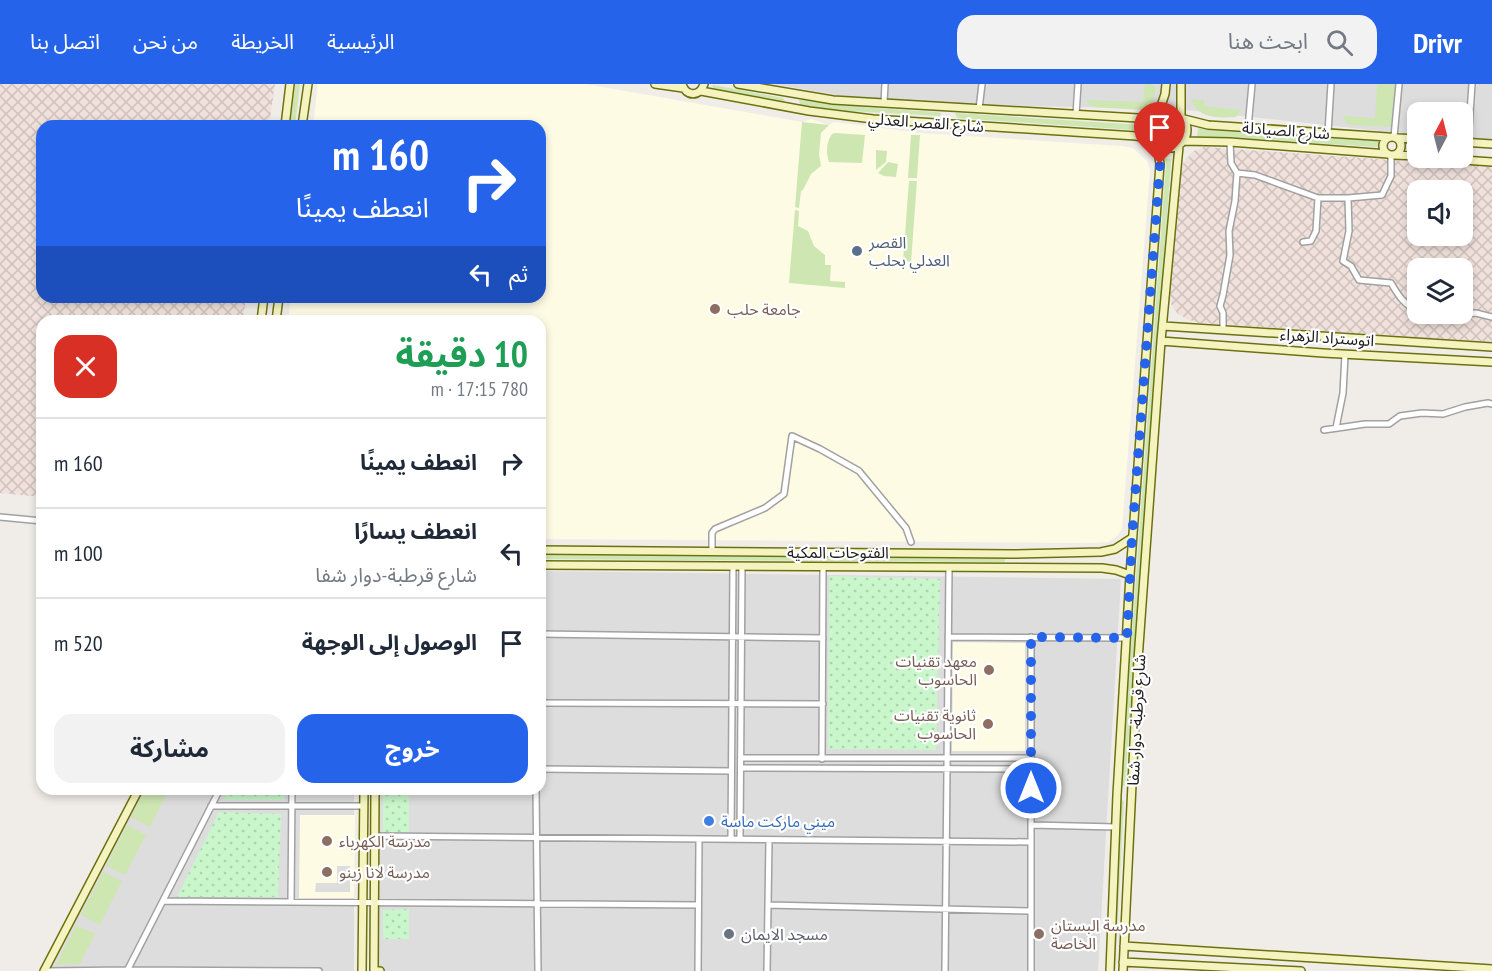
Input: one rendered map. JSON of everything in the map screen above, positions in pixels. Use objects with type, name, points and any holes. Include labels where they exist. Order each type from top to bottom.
[{"type":"street","points":[[286,120],[290,84]]},
{"type":"street","points":[[303,120],[308,84]]},
{"type":"street","points":[[655,84],[682,86]]},
{"type":"street","name":"شارع القصر العدلي","points":[[738,84],[833,100],[1076,115],[1156,117]]},
{"type":"street","points":[[884,103],[885,84]]},
{"type":"street","name":"شارع القصر العدلي","points":[[979,109],[982,84]]},
{"type":"street","points":[[1076,115],[1078,84]]},
{"type":"street","points":[[1110,971],[1117,795],[1132,538],[1160,164],[1150,129],[1165,94],[1166,84]]},
{"type":"street","points":[[1155,142],[1168,148],[1182,143],[1187,134],[1187,126],[1183,118],[1181,84]]},
{"type":"street","points":[[1248,128],[1252,84]]},
{"type":"street","points":[[1328,133],[1331,84]]},
{"type":"street","points":[[1393,137],[1401,143],[1401,149],[1397,154],[1391,155],[1384,150],[1383,144],[1393,137],[1399,84]]},
{"type":"street","points":[[1470,102],[1472,84]]},
{"type":"street","name":"شارع القصر العدلي","points":[[682,86],[691,94],[703,88],[791,108],[873,119],[1136,136],[1155,142]]},
{"type":"street","points":[[791,108],[793,94]]},
{"type":"street","points":[[948,107],[948,124]]},
{"type":"street","points":[[1156,117],[1164,112],[1170,112],[1183,118]]},
{"type":"street","name":"شارع الصيادلة","points":[[1183,118],[1208,125],[1407,138]]},
{"type":"street","points":[[1223,330],[1223,312],[1220,306],[1230,255],[1228,231],[1235,201],[1237,173],[1231,163],[1230,142]]},
{"type":"street","name":"شارع الصيادلة","points":[[1182,143],[1230,142],[1407,156]]},
{"type":"street","name":"شارع قرطبة- دوار شفا","points":[[1123,971],[1138,660],[1161,341],[1182,143]]},
{"type":"street","points":[[1473,143],[1492,144]]},
{"type":"street","points":[[1237,173],[1255,175],[1318,198],[1382,195],[1391,176],[1391,155]]},
{"type":"street","points":[[1473,161],[1492,162]]},
{"type":"street","points":[[1302,242],[1311,241],[1316,231],[1318,198]]},
{"type":"street","points":[[1348,198],[1349,231],[1343,261],[1351,266],[1359,280],[1391,283],[1407,305]]},
{"type":"street","points":[[1473,314],[1492,316]]},
{"type":"street","name":"اتوستراد الزهراء","points":[[1163,326],[1492,347]]},
{"type":"street","name":"اتوستراد الزهراء","points":[[1161,341],[1345,355],[1492,362]]},
{"type":"street","name":"اتوستراد الزهراء","points":[[1336,428],[1345,355]]},
{"type":"street","points":[[1324,430],[1365,424],[1389,424],[1400,416],[1422,413],[1443,414],[1465,407],[1492,404]]},
{"type":"street","points":[[712,551],[712,533],[715,529],[765,508],[784,494],[792,436],[859,471],[906,528],[911,542]]},
{"type":"street","points":[[0,517],[36,520]]},
{"type":"street","name":"الفتوحات المكية","points":[[546,550],[1013,554],[1101,552],[1115,549],[1132,538]]},
{"type":"street","points":[[1013,554],[1013,568]]},
{"type":"street","points":[[546,565],[1107,568],[1130,575]]},
{"type":"street","points":[[731,839],[733,566]]},
{"type":"street","points":[[740,839],[742,566]]},
{"type":"street","points":[[822,759],[824,567]]},
{"type":"street","points":[[945,971],[949,568]]},
{"type":"street","points":[[546,634],[823,638]]},
{"type":"street","points":[[948,637],[1127,638]]},
{"type":"street","points":[[1031,637],[1031,971]]},
{"type":"street","points":[[1125,659],[1138,660]]},
{"type":"street","points":[[546,703],[823,704]]},
{"type":"street","points":[[741,758],[1031,758]]},
{"type":"street","points":[[741,768],[1031,769]]},
{"type":"street","points":[[546,769],[732,771]]},
{"type":"street","points":[[135,795],[46,971],[319,971]]},
{"type":"street","points":[[127,970],[217,795]]},
{"type":"street","points":[[291,901],[292,795]]},
{"type":"street","points":[[362,971],[364,795]]},
{"type":"street","points":[[375,795],[374,971],[380,971]]},
{"type":"street","points":[[536,795],[537,971]]},
{"type":"street","points":[[1117,795],[1132,796]]},
{"type":"street","points":[[211,806],[364,806]]},
{"type":"street","points":[[1031,825],[1116,827]]},
{"type":"street","points":[[375,836],[1031,842]]},
{"type":"street","points":[[698,971],[699,839]]},
{"type":"street","points":[[768,971],[769,840]]},
{"type":"street","points":[[163,901],[698,905]]},
{"type":"street","points":[[768,905],[1031,911]]},
{"type":"street","points":[[1124,946],[1434,968],[1492,969]]},
{"type":"street","points":[[1123,962],[1301,971]]},
{"type":"shaded area","points":[[0,84],[275,84],[270,120],[36,120],[36,303],[245,303],[244,315],[36,315],[36,496],[0,493]]},
{"type":"shaded area","name":"جامعة حلب","points":[[318,84],[585,84],[802,122],[811,119],[829,125],[834,122],[921,133],[1133,148],[1147,161],[1150,170],[1122,529],[1108,542],[1095,543],[546,539],[546,315],[289,315],[290,303],[546,303],[546,120],[314,120]]},
{"type":"shaded area","points":[[773,84],[1492,84],[1492,143],[1473,141],[1473,102],[1407,102],[1407,134],[1177,109],[884,103]]},
{"type":"shaded area","points":[[1204,147],[1407,161],[1407,168],[1492,167],[1492,342],[1199,323],[1187,319],[1177,313],[1171,304],[1170,292],[1178,179],[1186,159],[1194,151]]},
{"type":"shaded area","points":[[546,571],[1121,579],[1098,971],[376,971],[378,795],[546,795]]},
{"type":"shaded area","points":[[953,642],[1025,643],[1025,751],[952,751]]},
{"type":"shaded area","points":[[138,795],[354,795],[354,971],[49,971]]},
{"type":"shaded area","name":"مدرسة الكهرباء","points":[[300,815],[355,815],[354,898],[299,898]],"holes":[[[337,866],[350,866],[350,892],[315,892],[316,883],[337,883]]]},
{"type":"green space","points":[[295,84],[300,84],[296,120],[291,120]]},
{"type":"green space","points":[[1145,84],[1152,84],[1156,88],[1152,104],[1143,110],[1093,107],[1085,100],[1143,102]]},
{"type":"green space","points":[[1377,84],[1396,84],[1394,127],[1350,125],[1343,116],[1375,118]]},
{"type":"green space","points":[[712,86],[783,98],[785,101],[714,89]]},
{"type":"green space","points":[[1191,99],[1204,100],[1204,106],[1241,110],[1236,117],[1209,116],[1198,110]]},
{"type":"green space","points":[[799,100],[941,114],[940,116],[849,111],[800,105]]},
{"type":"green space","points":[[955,113],[1142,125],[1142,132],[957,118]]},
{"type":"green space","points":[[1170,119],[1178,123],[1182,131],[1178,139],[1170,143],[1162,139],[1158,131],[1162,123]]},
{"type":"green space","points":[[802,122],[829,125],[821,133],[819,154],[821,166],[811,174],[801,191],[799,208],[795,207]]},
{"type":"green space","points":[[1198,128],[1380,143],[1376,147],[1197,137]]},
{"type":"green space","points":[[835,133],[865,135],[862,163],[829,162],[828,144],[830,137]]},
{"type":"green space","points":[[911,135],[920,135],[917,178],[908,178]]},
{"type":"green space","points":[[876,150],[887,151],[886,162],[876,170]]},
{"type":"green space","points":[[1165,157],[1172,158],[1125,785],[1123,786],[1121,784]]},
{"type":"green space","points":[[888,162],[898,164],[896,177],[878,173]]},
{"type":"green space","points":[[909,181],[917,181],[911,262],[903,261]]},
{"type":"green space","points":[[795,210],[799,211],[798,226],[808,231],[814,246],[825,255],[825,265],[831,265],[830,281],[845,282],[845,288],[789,283]]},
{"type":"green space","points":[[546,555],[1005,559],[1005,562],[546,559]]},
{"type":"green space","points":[[829,576],[940,579],[936,750],[828,749]]},
{"type":"green space","points":[[142,795],[166,795],[150,827],[131,817]]},
{"type":"green space","points":[[227,795],[284,795],[284,800],[224,800]]},
{"type":"green space","points":[[383,795],[409,795],[409,832],[383,832]]},
{"type":"green space","points":[[1121,798],[1124,802],[1115,971],[1109,971],[1118,801]]},
{"type":"green space","points":[[219,812],[281,814],[278,897],[177,897]]},
{"type":"green space","points":[[127,825],[146,835],[125,875],[106,866]]},
{"type":"green space","points":[[103,872],[122,881],[100,925],[81,915]]},
{"type":"green space","points":[[409,909],[409,939],[383,939],[383,910]]},
{"type":"green space","points":[[76,925],[95,934],[80,964],[56,965]]},
{"type":"place","name":"القصر العدلي بحلب","points":[[857,251]]},
{"type":"place","name":"جامعة حلب","points":[[715,309]]},
{"type":"place","name":"معهد تقنيات الحاسوب","points":[[989,670]]},
{"type":"place","name":"ثانوية تقنيات الحاسوب","points":[[988,724]]},
{"type":"place","name":"ميني ماركت ماسة","points":[[709,821]]},
{"type":"place","name":"مدرسة الكهرباء","points":[[327,841]]},
{"type":"place","name":"مدرسة لانا زينو","points":[[327,872]]},
{"type":"place","name":"مسجد الايمان","points":[[729,934]]},
{"type":"place","name":"مدرسة البستان الخاصة","points":[[1039,934]]},
{"type":"route","points":[[1031,788],[1031,637],[1127,638],[1132,538],[1160,164]]}]
